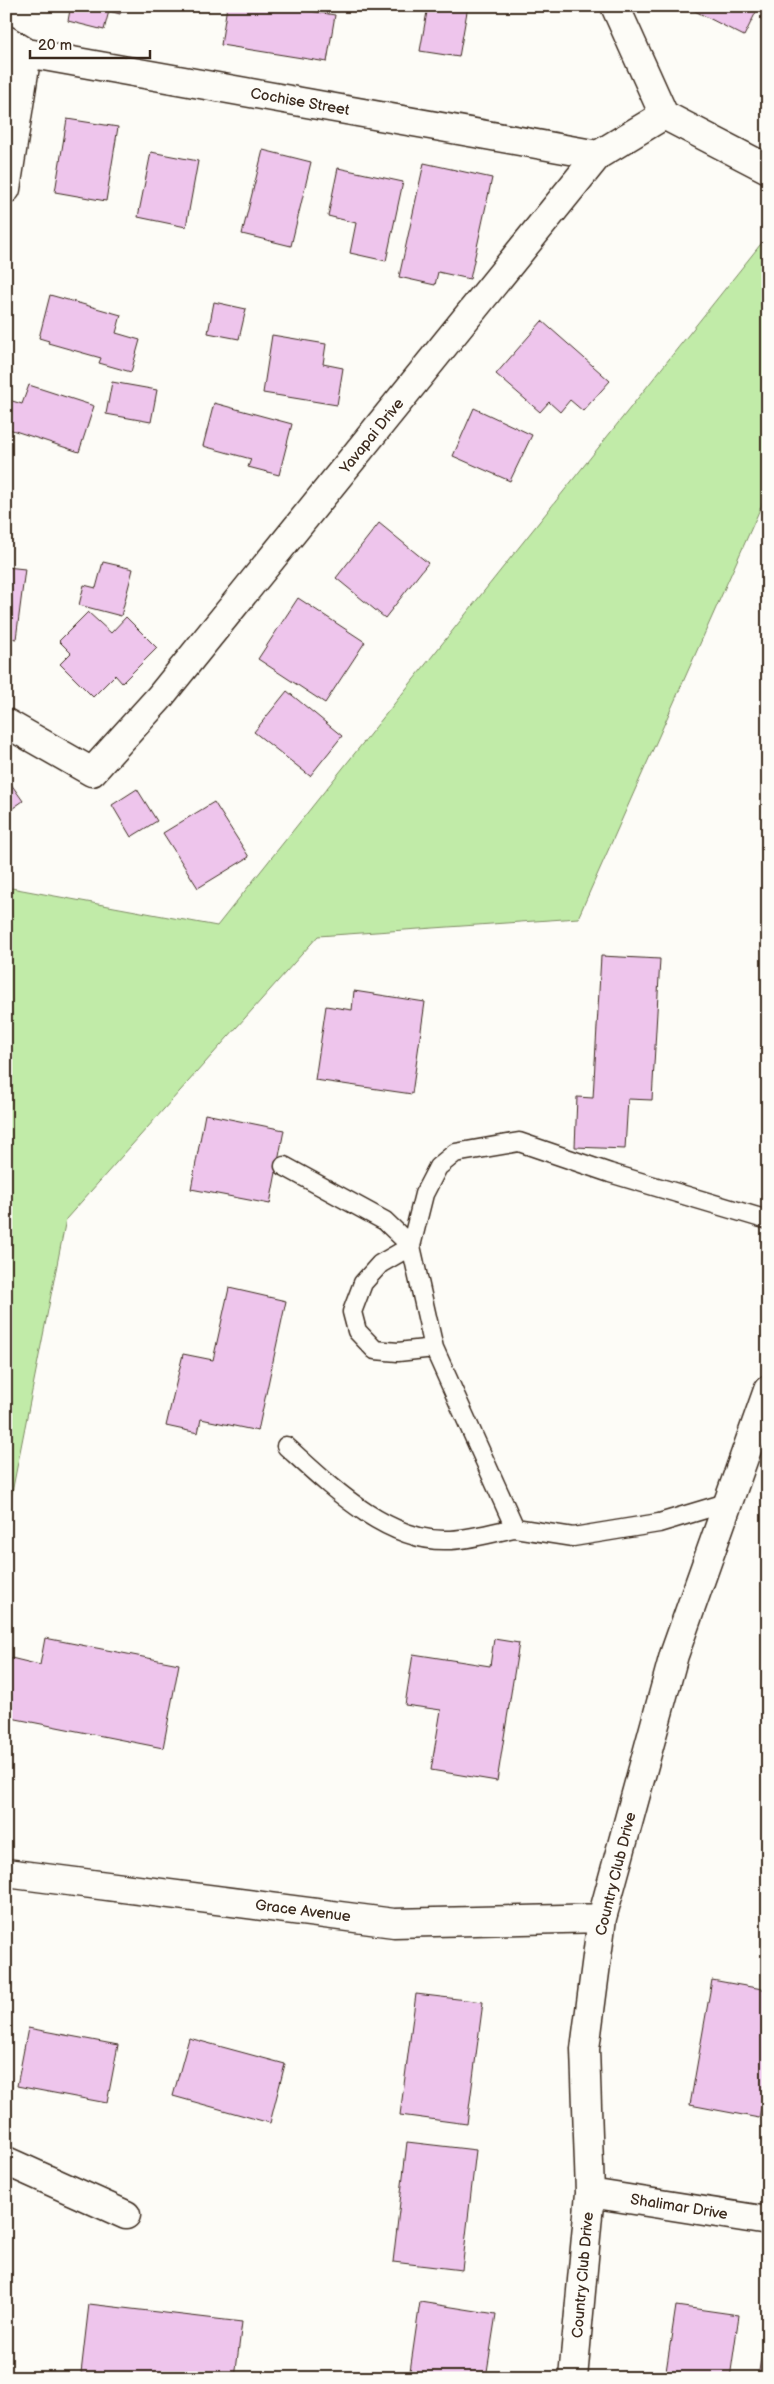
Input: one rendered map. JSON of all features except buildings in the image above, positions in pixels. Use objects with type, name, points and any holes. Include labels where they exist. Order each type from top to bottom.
[{"type":"street","points":[[615,6],[664,116],[768,169]]},
{"type":"street","points":[[6,189],[16,47]]},
{"type":"street","name":"Cochise Street","points":[[16,47],[598,155]]},
{"type":"street","name":"Yavapai Drive","points":[[6,723],[92,772],[160,698],[598,155],[664,116]]},
{"type":"street","name":"Country Club Drive","points":[[573,2378],[590,2193],[585,2049],[602,1918],[674,1655],[768,1390]]},
{"type":"street","name":"Grace Avenue","points":[[6,1873],[394,1923],[602,1918]]},
{"type":"street","points":[[6,2161],[126,2215]]},
{"type":"street","name":"Shalimar Drive","points":[[590,2193],[768,2221]]},
{"type":"lane","points":[[515,1528],[434,1348],[411,1246],[424,1194],[438,1167],[455,1153],[519,1142],[610,1173],[768,1220]]},
{"type":"lane","points":[[284,1166],[385,1221],[411,1246]]},
{"type":"lane","points":[[411,1246],[380,1264],[363,1283],[352,1312],[356,1331],[375,1350],[398,1352],[434,1348]]},
{"type":"lane","points":[[286,1446],[363,1511],[401,1533],[447,1540],[515,1528],[574,1537],[659,1523],[729,1502]]},
{"type":"green space","points":[[768,235],[768,491],[578,918],[318,936],[66,1219],[6,1523],[6,887],[217,926]]}]
